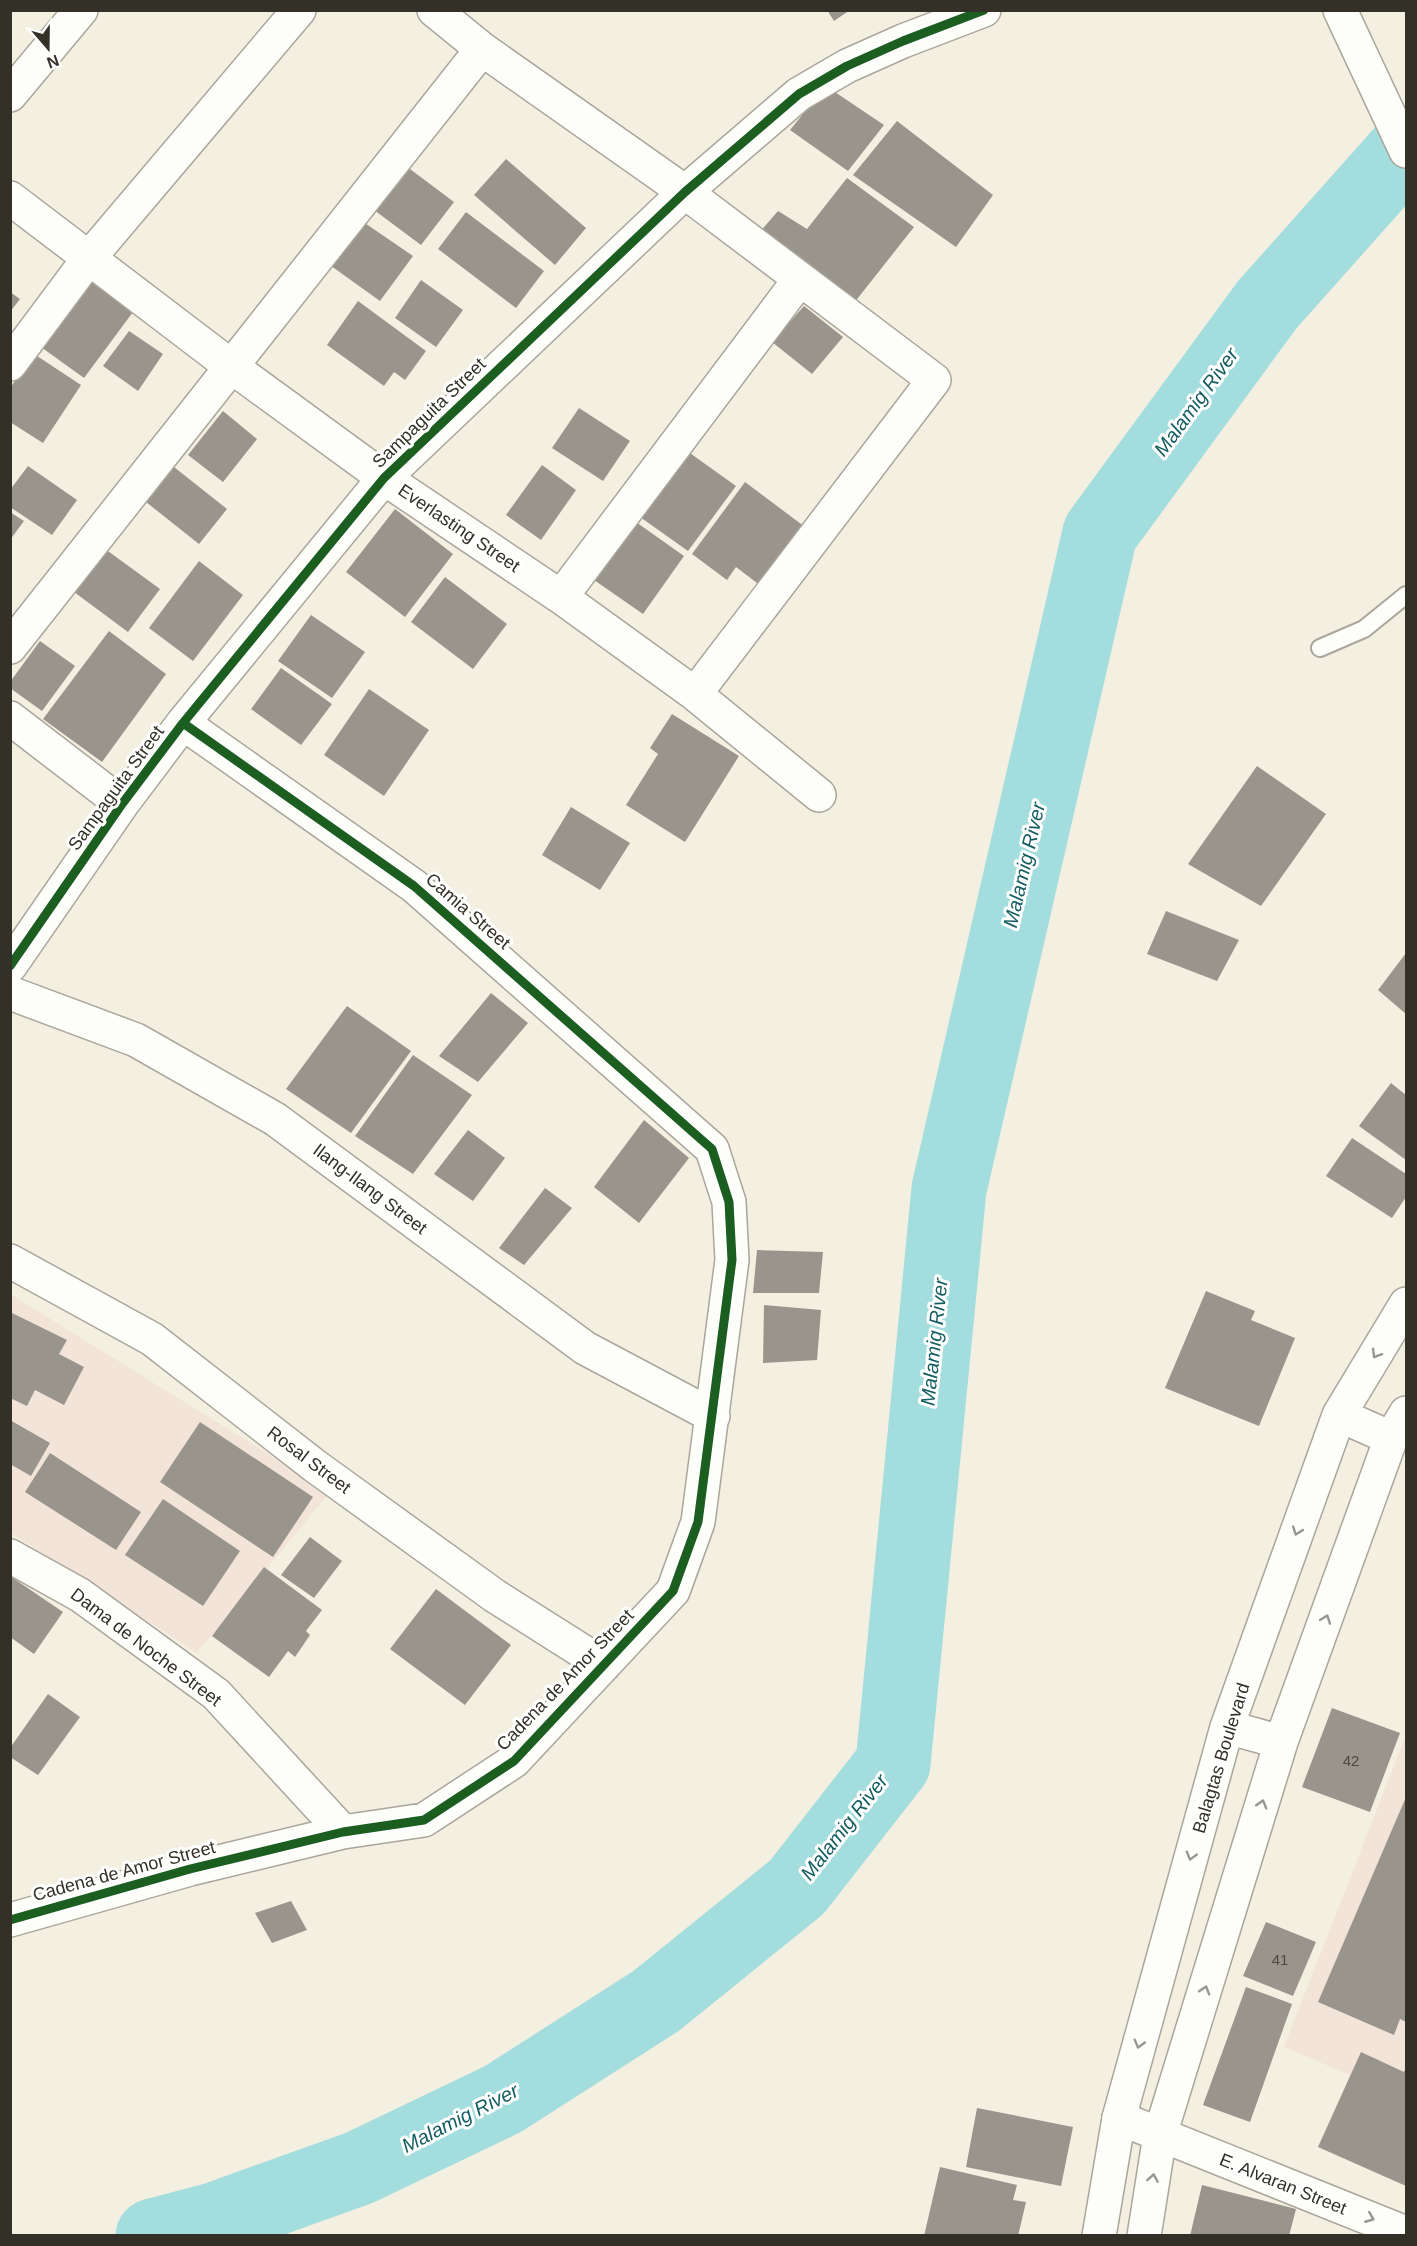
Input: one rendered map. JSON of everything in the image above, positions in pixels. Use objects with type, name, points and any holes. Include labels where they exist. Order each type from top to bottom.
[{"type":"street","points":[[10,95],[81,10]]},
{"type":"street","points":[[10,364],[89,258],[299,10]]},
{"type":"street","points":[[434,10],[482,49],[685,192],[934,380],[695,694]]},
{"type":"street","name":"Sampaguita Street","points":[[10,966],[122,804],[183,723],[384,478],[685,192],[799,94],[847,66],[903,40],[984,10]]},
{"type":"street","points":[[1340,10],[1407,151]]},
{"type":"street","points":[[10,646],[482,49]]},
{"type":"street","name":"Everlasting Street","points":[[10,198],[232,367],[384,478],[561,597],[695,694],[819,795]]},
{"type":"street","points":[[561,597],[800,279]]},
{"type":"street","points":[[10,718],[122,804]]},
{"type":"street","name":"Camia Street","points":[[183,723],[414,886],[712,1149]]},
{"type":"street","name":"Ilang-Ilang Street","points":[[10,993],[136,1040],[275,1119],[585,1348],[713,1416]]},
{"type":"street","name":"Cadena de Amor Street","points":[[14,1913],[344,1832],[424,1820],[514,1761],[673,1591],[698,1522],[732,1260],[729,1202],[712,1149]]},
{"type":"street","name":"Rosal Street","points":[[10,1261],[152,1339],[315,1466],[495,1596],[604,1665]]},
{"type":"street","name":"Balagtas Boulevard","points":[[1099,2235],[1119,2118],[1227,1727],[1339,1415],[1407,1304]]},
{"type":"street","points":[[1144,2235],[1160,2135],[1281,1742],[1399,1426],[1339,1415]]},
{"type":"street","name":"Dama de Noche Street","points":[[10,1556],[80,1595],[216,1694],[344,1832]]},
{"type":"street","points":[[1227,1727],[1281,1742]]},
{"type":"street","name":"E. Alvaran Street","points":[[1119,2118],[1407,2233]]},
{"type":"lane","points":[[1320,648],[1364,629],[1407,595]]},
{"type":"shaded area","points":[[10,1294],[330,1492],[197,1653],[11,1533]]},
{"type":"shaded area","points":[[1406,1735],[1406,2186],[1318,2147],[1350,2075],[1284,2047]]},
{"type":"building","points":[[827,10],[850,10],[834,21]]},
{"type":"building","points":[[826,86],[884,125],[848,171],[790,130]]},
{"type":"building","points":[[897,121],[993,195],[956,247],[853,175]]},
{"type":"building","points":[[506,159],[586,228],[555,265],[474,195]]},
{"type":"building","points":[[402,163],[454,202],[421,245],[370,207]]},
{"type":"building","points":[[847,178],[914,227],[854,303],[758,234],[778,211],[807,229]]},
{"type":"building","points":[[466,212],[544,271],[516,308],[438,249]]},
{"type":"building","points":[[359,219],[413,256],[380,301],[327,263]]},
{"type":"building","points":[[83,276],[133,312],[84,378],[34,342]]},
{"type":"building","points":[[421,280],[463,310],[436,347],[395,318]]},
{"type":"building","points":[[10,292],[20,299],[10,312]]},
{"type":"building","points":[[358,301],[426,351],[405,380],[394,372],[384,386],[327,345]]},
{"type":"building","points":[[804,306],[843,337],[812,374],[772,342]]},
{"type":"building","points":[[129,331],[163,354],[138,391],[103,366]]},
{"type":"building","points":[[34,354],[81,385],[43,443],[10,422],[10,388]]},
{"type":"building","points":[[579,408],[630,441],[603,481],[552,448]]},
{"type":"building","points":[[223,411],[257,439],[223,482],[188,455]]},
{"type":"building","points":[[680,446],[736,486],[688,551],[633,512]]},
{"type":"building","points":[[542,465],[576,490],[541,540],[506,515]]},
{"type":"building","points":[[28,466],[77,500],[52,535],[10,507],[10,490]]},
{"type":"building","points":[[174,467],[227,509],[199,544],[146,502]]},
{"type":"building","points":[[745,482],[805,527],[761,586],[736,567],[727,580],[692,554]]},
{"type":"building","points":[[395,509],[453,554],[405,617],[346,572]]},
{"type":"building","points":[[10,512],[24,521],[10,540]]},
{"type":"building","points":[[636,522],[684,556],[643,614],[594,580]]},
{"type":"building","points":[[101,546],[160,589],[128,632],[70,589]]},
{"type":"building","points":[[199,561],[243,595],[193,661],[149,628]]},
{"type":"building","points":[[445,577],[507,624],[473,669],[411,622]]},
{"type":"building","points":[[311,615],[365,652],[332,698],[278,661]]},
{"type":"building","points":[[109,631],[166,674],[102,762],[43,719]]},
{"type":"building","points":[[40,641],[75,666],[42,711],[10,688],[10,682]]},
{"type":"building","points":[[281,668],[332,704],[301,745],[251,709]]},
{"type":"building","points":[[369,689],[429,730],[384,796],[324,755]]},
{"type":"building","points":[[672,714],[739,756],[685,842],[626,805],[658,754],[650,748]]},
{"type":"building","points":[[1257,766],[1326,814],[1261,906],[1188,864]]},
{"type":"building","points":[[571,807],[630,843],[600,890],[542,855]]},
{"type":"building","points":[[1166,911],[1239,940],[1217,981],[1147,954]]},
{"type":"building","points":[[1406,953],[1406,1014],[1378,990]]},
{"type":"building","points":[[491,993],[528,1023],[478,1082],[439,1056]]},
{"type":"building","points":[[347,1006],[411,1051],[351,1133],[286,1089]]},
{"type":"building","points":[[413,1055],[472,1095],[413,1174],[355,1136]]},
{"type":"building","points":[[1391,1083],[1406,1095],[1406,1160],[1359,1126]]},
{"type":"building","points":[[644,1120],[689,1158],[639,1223],[594,1187]]},
{"type":"building","points":[[468,1130],[505,1158],[473,1201],[434,1174]]},
{"type":"building","points":[[1352,1138],[1406,1174],[1406,1197],[1392,1218],[1326,1176]]},
{"type":"building","points":[[545,1188],[572,1208],[524,1265],[499,1248]]},
{"type":"building","points":[[757,1250],[823,1252],[819,1293],[753,1293]]},
{"type":"building","points":[[1206,1291],[1255,1311],[1251,1320],[1295,1338],[1259,1426],[1165,1388]]},
{"type":"building","points":[[764,1305],[821,1310],[817,1360],[763,1363]]},
{"type":"building","points":[[10,1312],[67,1340],[59,1354],[84,1367],[64,1405],[35,1390],[27,1406],[10,1398]]},
{"type":"building","points":[[10,1420],[50,1443],[31,1476],[10,1464]]},
{"type":"building","points":[[200,1422],[313,1497],[273,1557],[160,1482]]},
{"type":"building","points":[[50,1453],[141,1512],[116,1550],[25,1492]]},
{"type":"building","points":[[163,1499],[240,1551],[203,1606],[125,1555]]},
{"type":"building","points":[[310,1537],[342,1561],[314,1598],[281,1575]]},
{"type":"building","points":[[264,1567],[322,1610],[306,1631],[310,1635],[295,1657],[288,1651],[269,1677],[212,1636]]},
{"type":"building","points":[[10,1576],[63,1612],[34,1654],[10,1637]]},
{"type":"building","points":[[436,1589],[511,1645],[465,1705],[390,1649]]},
{"type":"building","points":[[48,1694],[80,1717],[38,1775],[10,1757],[10,1748]]},
{"type":"building","points":[[1332,1708],[1400,1733],[1370,1812],[1302,1787]]},
{"type":"building","points":[[1406,1797],[1406,2022],[1400,2019],[1394,2035],[1318,2002]]},
{"type":"building","points":[[291,1901],[307,1930],[272,1943],[255,1913]]},
{"type":"building","points":[[1266,1922],[1316,1942],[1293,1996],[1243,1976]]},
{"type":"building","points":[[1246,1987],[1292,2004],[1250,2122],[1203,2105]]},
{"type":"building","points":[[1361,2052],[1404,2072],[1406,2067],[1406,2186],[1318,2147]]},
{"type":"building","points":[[977,2108],[1073,2127],[1061,2186],[966,2167]]},
{"type":"building","points":[[940,2167],[1017,2185],[1013,2200],[1026,2202],[1018,2236],[924,2236]]},
{"type":"building","points":[[1202,2185],[1296,2209],[1289,2236],[1190,2236]]},
{"type":"waterway","name":"Malamig River","points":[[153,2236],[214,2220],[359,2168],[503,2099],[656,2001],[797,1887],[893,1764],[949,1189],[1100,533],[1267,305],[1406,149]]},
{"type":"cycle path","points":[[10,966],[122,804],[183,723],[384,478],[685,192],[799,94],[847,66],[903,41],[984,10]]},
{"type":"cycle path","points":[[10,1920],[190,1869],[343,1832],[424,1820],[514,1761],[673,1591],[698,1522],[732,1260],[729,1202],[712,1149],[414,886],[183,723]]}]
